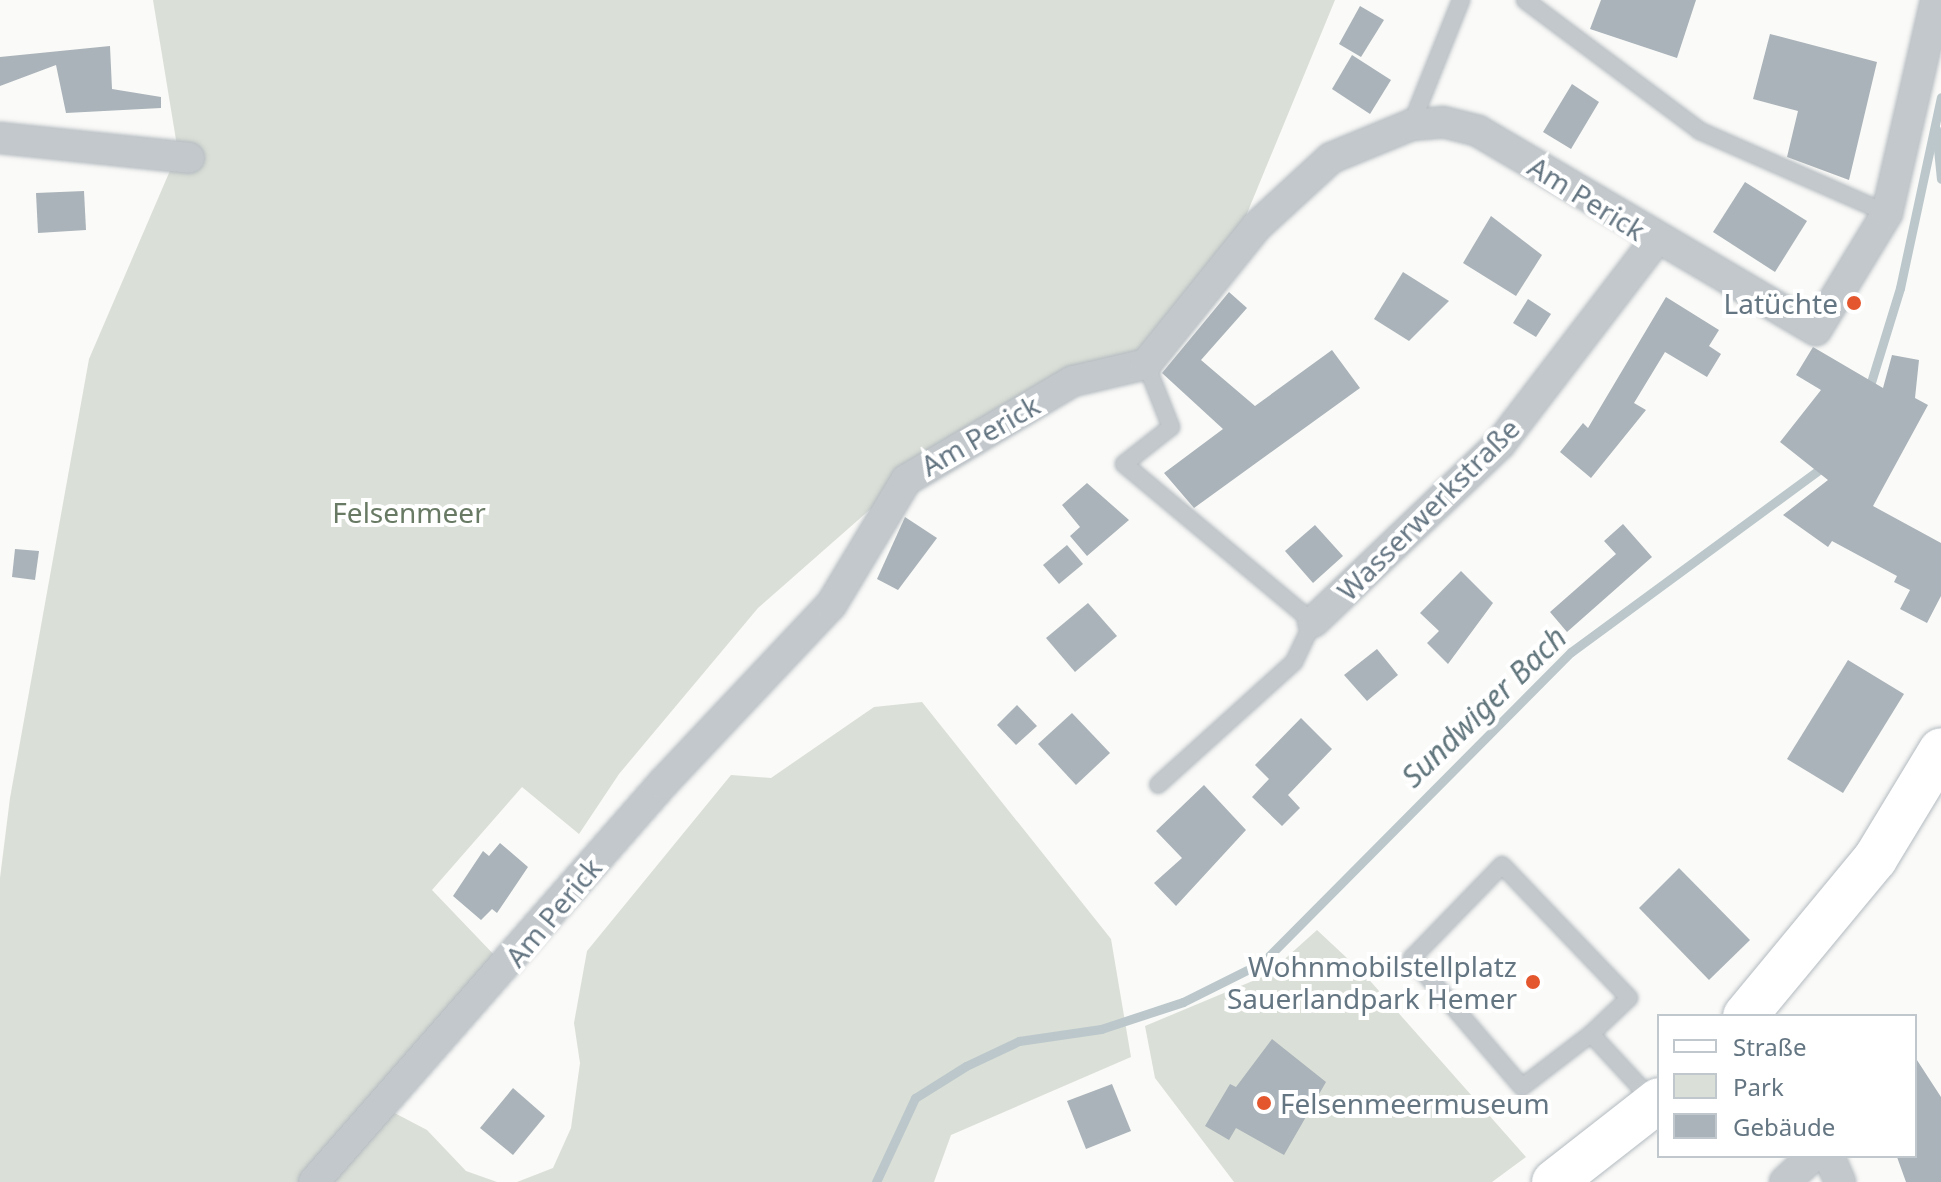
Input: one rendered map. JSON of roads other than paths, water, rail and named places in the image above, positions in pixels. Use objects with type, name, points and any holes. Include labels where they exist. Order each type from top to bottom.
[{"type":"main road","points":[[1747,1014],[1875,859],[1941,750]]},
{"type":"main road","points":[[1554,1182],[1657,1101]]},
{"type":"street","points":[[1887,213],[1936,0]]},
{"type":"street","name":"Am Perick","points":[[314,1182],[663,783],[831,605],[860,548],[914,473],[1073,381],[1146,364],[1293,187],[1331,158],[1411,125],[1443,122],[1478,131],[1656,240],[1816,330],[1887,213]]},
{"type":"street","points":[[0,138],[189,158]]},
{"type":"street","name":"Wasserwerkstraße","points":[[1313,622],[1500,444],[1656,240]]},
{"type":"street","points":[[1785,1182],[1811,1158]]},
{"type":"street","points":[[1830,1158],[1840,1182]]},
{"type":"lane","points":[[1411,125],[1461,0]]},
{"type":"lane","points":[[1525,0],[1700,131],[1887,213]]},
{"type":"lane","points":[[1146,364],[1171,427],[1124,464],[1313,622],[1294,662],[1158,785]]},
{"type":"lane","points":[[1502,865],[1629,998],[1591,1034],[1522,1087],[1412,958],[1502,865]]},
{"type":"lane","points":[[1591,1034],[1657,1101]]},
{"type":"waterway","points":[[1868,392],[1900,288],[1941,97]]},
{"type":"waterway","points":[[1936,129],[1941,179]]},
{"type":"waterway","name":"Sundwiger Bach","points":[[876,1182],[915,1098],[966,1066],[1019,1041],[1101,1029],[1183,1002],[1263,962],[1571,652],[1824,466]]},
{"type":"place","name":"Latüchte","points":[[1854,303]]},
{"type":"place","name":"Wohnmobilstellplatz Sauerlandpark Hemer","points":[[1533,982]]},
{"type":"place","name":"Felsenmeermuseum","points":[[1264,1103]]},
{"type":"park label","name":"Felsenmeer","points":[[409,512]]}]
